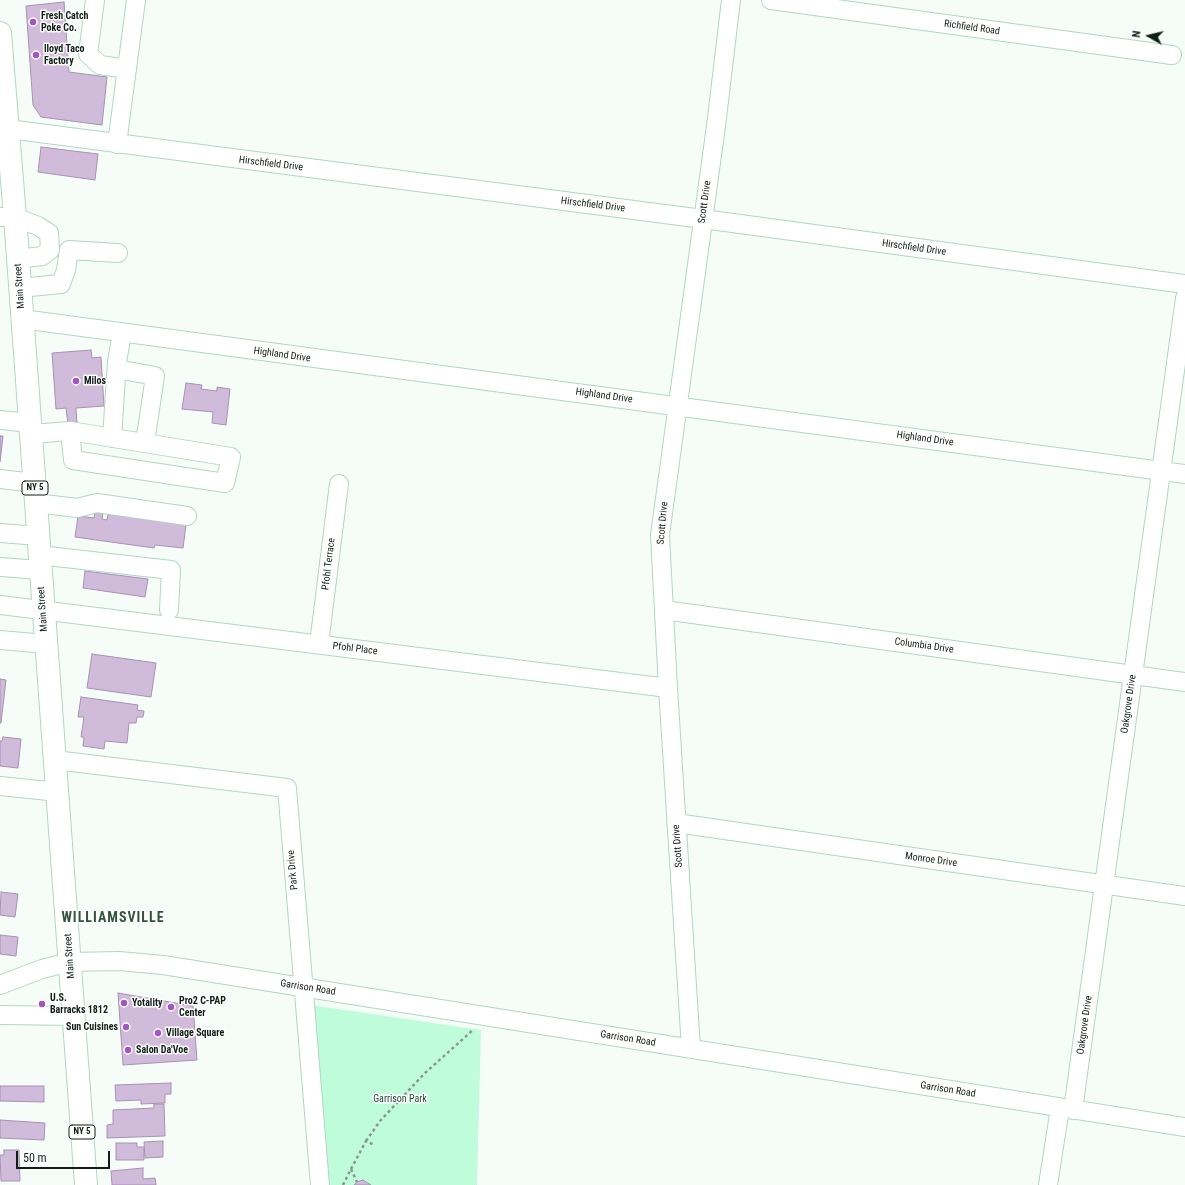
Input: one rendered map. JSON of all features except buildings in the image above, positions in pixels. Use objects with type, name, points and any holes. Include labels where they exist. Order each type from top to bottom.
[{"type":"main road","name":"Main Street","points":[[0,33],[8,217],[18,259],[86,1185]]},
{"type":"street","points":[[95,0],[88,54],[100,65],[127,69]]},
{"type":"street","points":[[117,144],[136,0]]},
{"type":"street","name":"Scott Drive","points":[[691,1049],[676,823],[660,535],[731,0]]},
{"type":"street","name":"Richfield Road","points":[[771,0],[1172,55]]},
{"type":"street","name":"Hirschfield Drive","points":[[4,129],[703,219],[1185,284]]},
{"type":"street","points":[[8,217],[38,226],[49,233],[50,250]]},
{"type":"street","points":[[18,259],[42,256],[50,250],[118,253]]},
{"type":"street","points":[[20,288],[61,284],[66,270],[69,250]]},
{"type":"street","name":"Oakgrove Drive","points":[[1048,1185],[1067,1109],[1104,885],[1185,298]]},
{"type":"street","name":"Highland Drive","points":[[22,319],[1185,474]]},
{"type":"street","points":[[112,438],[117,369],[122,333]]},
{"type":"street","points":[[117,369],[155,376],[145,443]]},
{"type":"street","points":[[0,420],[30,429],[70,431],[231,457],[225,483],[73,460],[70,431]]},
{"type":"street","points":[[0,479],[77,508],[97,504],[186,516]]},
{"type":"street","name":"Pfohl Terrace","points":[[319,644],[339,484]]},
{"type":"street","points":[[0,533],[39,554],[171,570],[169,610]]},
{"type":"street","points":[[0,566],[39,554]]},
{"type":"street","name":"Pfohl Place","points":[[0,605],[43,609],[668,688]]},
{"type":"street","name":"Columbia Drive","points":[[664,610],[1185,682]]},
{"type":"street","points":[[0,640],[46,644]]},
{"type":"street","name":"Park Drive","points":[[55,760],[287,788],[320,1185]]},
{"type":"street","points":[[0,786],[58,792]]},
{"type":"street","name":"Monroe Drive","points":[[676,823],[1185,896]]},
{"type":"street","name":"Garrison Road","points":[[0,985],[70,962],[92,960],[157,964],[1185,1127]]},
{"type":"street","points":[[0,1015],[74,1016]]},
{"type":"path","points":[[343,1185],[366,1141],[380,1121],[424,1074],[474,1030],[476,1015]]},
{"type":"path","points":[[366,1141],[374,1145]]},
{"type":"path","points":[[351,1169],[357,1182]]},
{"type":"green space","name":"Garrison Park","points":[[311,1005],[481,1030],[477,1185],[330,1185]]},
{"type":"place","name":"Fresh Catch Poke Co.","points":[[33,22]]},
{"type":"place","name":"lloyd Taco Factory","points":[[36,55]]},
{"type":"place","name":"Milos","points":[[76,381]]},
{"type":"place","name":"Yotality","points":[[124,1003]]},
{"type":"place","name":"U.S. Barracks 1812","points":[[42,1004]]},
{"type":"place","name":"Pro2 C-PAP Center","points":[[171,1007]]},
{"type":"place","name":"Sun Cuisines","points":[[126,1027]]},
{"type":"place","name":"Village Square","points":[[158,1033]]},
{"type":"place","name":"Salon Da'Voe","points":[[128,1050]]},
{"type":"district","name":"WILLIAMSVILLE","points":[[113,918]]}]
